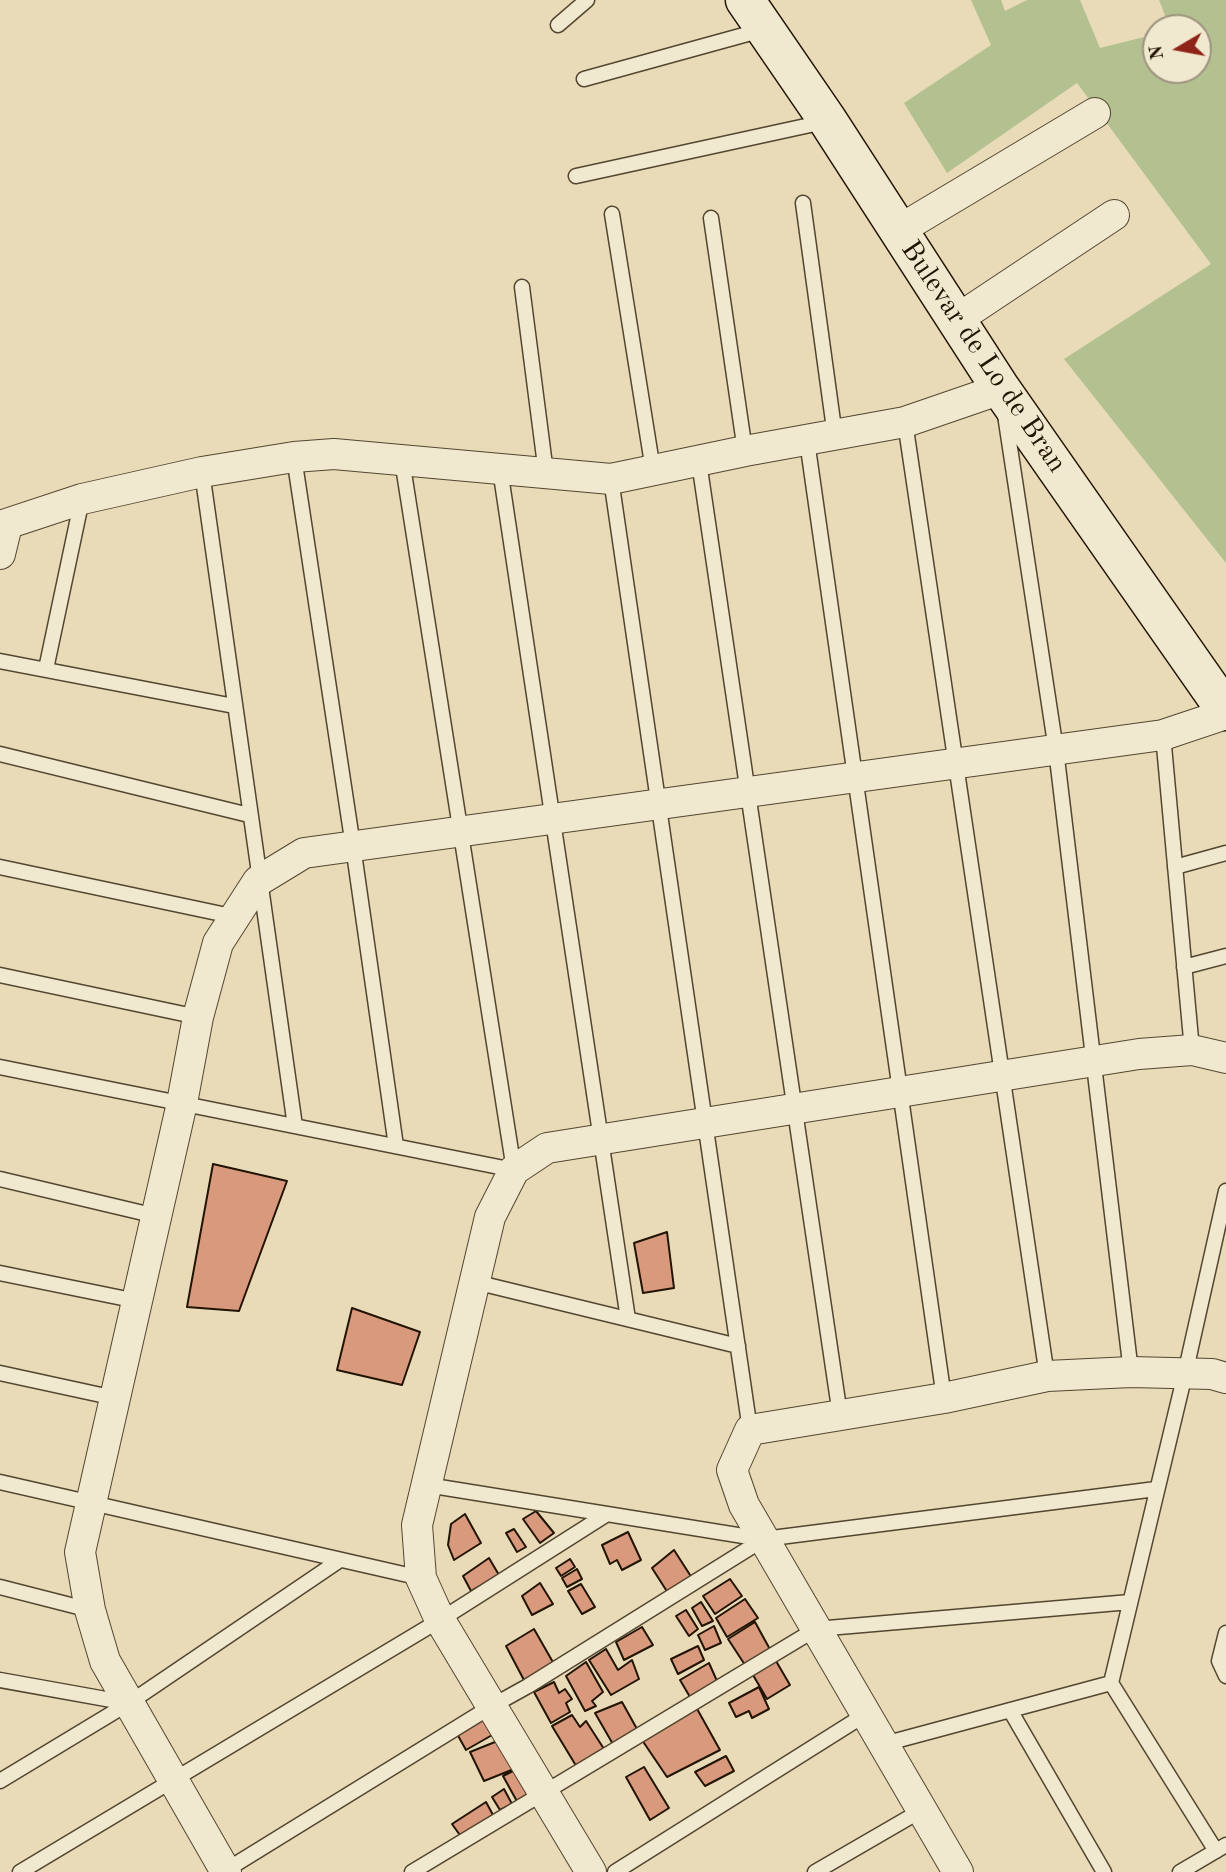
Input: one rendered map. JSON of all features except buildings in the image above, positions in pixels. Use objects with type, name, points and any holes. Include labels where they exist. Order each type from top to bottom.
[{"type":"street","name":"Bulevar de Lo de Bran","points":[[755,15],[828,121],[1002,389],[1226,712]]},
{"type":"street","points":[[899,230],[1095,113]]},
{"type":"street","points":[[956,320],[1114,215]]},
{"type":"street","points":[[2,535],[82,499],[202,472],[293,457],[334,454],[611,479],[905,422],[1002,389]]},
{"type":"street","points":[[224,1872],[105,1661],[90,1610],[80,1552],[182,1103],[198,1017],[218,943],[258,881],[304,853],[1163,735],[1226,712]]},
{"type":"street","points":[[591,1872],[440,1620],[421,1578],[417,1525],[426,1485],[490,1217],[514,1170],[548,1148],[1139,1054],[1192,1051],[1226,1058]]},
{"type":"street","points":[[958,1872],[744,1505],[732,1469],[750,1430],[944,1398],[1047,1376],[1131,1372],[1212,1374],[1226,1378]]},
{"type":"lane","points":[[558,25],[587,0]]},
{"type":"lane","points":[[584,79],[755,15]]},
{"type":"lane","points":[[576,176],[828,121]]},
{"type":"lane","points":[[803,203],[821,438],[855,777],[944,1398]]},
{"type":"lane","points":[[611,215],[653,470]]},
{"type":"lane","points":[[711,218],[745,451]]},
{"type":"lane","points":[[522,287],[546,472]]},
{"type":"lane","points":[[1002,389],[1056,750],[1131,1372]]},
{"type":"lane","points":[[905,422],[1047,1376]]},
{"type":"lane","points":[[293,457],[354,846],[396,1146]]},
{"type":"lane","points":[[0,1067],[514,1170],[401,460]]},
{"type":"lane","points":[[699,462],[840,1415]]},
{"type":"lane","points":[[500,469],[628,1320]]},
{"type":"lane","points":[[202,472],[258,881],[295,1126]]},
{"type":"lane","points":[[611,479],[750,1430]]},
{"type":"lane","points":[[46,669],[82,499]]},
{"type":"lane","points":[[0,661],[234,706]]},
{"type":"lane","points":[[1163,735],[1192,1051]]},
{"type":"lane","points":[[0,754],[249,816]]},
{"type":"lane","points":[[1175,867],[1226,853]]},
{"type":"lane","points":[[0,867],[236,917]]},
{"type":"lane","points":[[1184,967],[1226,956]]},
{"type":"lane","points":[[0,975],[198,1017]]},
{"type":"lane","points":[[0,1179],[156,1216]]},
{"type":"lane","points":[[1180,1872],[1221,1848],[1111,1683],[1226,1191]]},
{"type":"lane","points":[[0,1273],[137,1301]]},
{"type":"lane","points":[[475,1282],[738,1346]]},
{"type":"lane","points":[[0,1373],[115,1398]]},
{"type":"lane","points":[[0,1482],[421,1578]]},
{"type":"lane","points":[[426,1485],[764,1539],[1156,1489]]},
{"type":"lane","points":[[20,1872],[440,1620],[607,1514]]},
{"type":"lane","points":[[224,1872],[764,1539]]},
{"type":"lane","points":[[0,1781],[129,1703],[340,1560]]},
{"type":"lane","points":[[0,1587],[90,1610]]},
{"type":"lane","points":[[412,1872],[816,1629],[1130,1602]]},
{"type":"lane","points":[[1226,1633],[1219,1661],[1226,1676]]},
{"type":"lane","points":[[0,1680],[129,1703]]},
{"type":"lane","points":[[884,1744],[1111,1683]]},
{"type":"lane","points":[[1010,1710],[1104,1872]]},
{"type":"lane","points":[[615,1872],[866,1714]]},
{"type":"lane","points":[[815,1872],[922,1810]]},
{"type":"green space","points":[[971,0],[1001,0],[1005,11],[1027,0],[1080,0],[1100,48],[1142,38],[1142,84],[1212,84],[1212,14],[1164,14],[1159,0],[1226,0],[1226,563],[1064,359],[1211,264],[1077,83],[947,173],[904,103],[991,45]]}]
